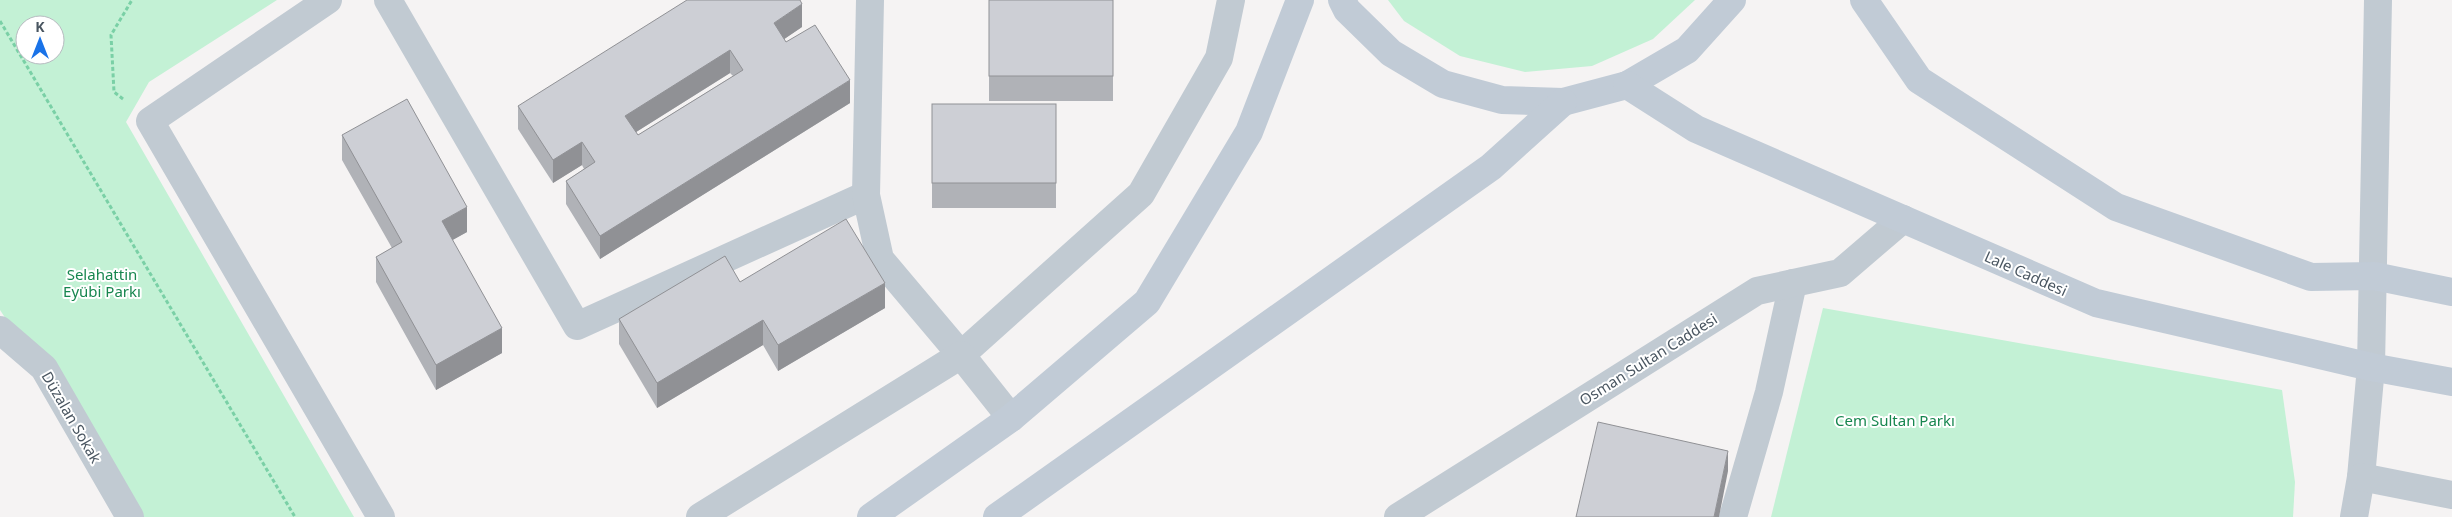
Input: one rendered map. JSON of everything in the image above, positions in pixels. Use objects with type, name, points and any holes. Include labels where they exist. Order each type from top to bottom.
[{"type":"main road","points":[[871,517],[1011,418],[1147,302],[1249,132],[1300,0]]},
{"type":"main road","points":[[1342,0],[1348,10],[1391,53],[1443,84],[1502,100],[1563,102],[1627,85],[1687,50],[1732,0]]},
{"type":"main road","points":[[1864,0],[1919,80],[2116,207],[2311,277],[2374,276],[2452,292]]},
{"type":"main road","name":"Lale Caddesi","points":[[1627,85],[1696,129],[2096,303],[2371,366],[2452,382]]},
{"type":"main road","points":[[997,517],[1491,167],[1563,102]]},
{"type":"street","points":[[328,0],[150,121],[382,517]]},
{"type":"street","points":[[388,0],[577,326],[866,195]]},
{"type":"street","points":[[870,0],[866,195],[880,259],[1011,418]]},
{"type":"street","points":[[700,517],[961,355],[1141,194],[1219,58],[1232,0]]},
{"type":"street","points":[[2354,517],[2361,478],[2371,366],[2378,0]]},
{"type":"street","name":"Osman Sultan Caddesi","points":[[1398,517],[1757,291],[1840,273],[1903,219]]},
{"type":"street","points":[[1733,517],[1769,392],[1793,283]]},
{"type":"street","name":"Düzalan Sokak","points":[[0,330],[44,368],[130,517]]},
{"type":"street","points":[[2361,478],[2452,496]]},
{"type":"path","points":[[132,0],[111,35],[114,92],[150,121]]},
{"type":"path","points":[[0,21],[295,517]]},
{"type":"green space","name":"Selahattin Eyübi Parkı","points":[[0,0],[277,0],[149,82],[126,122],[354,517],[137,517],[0,310]]},
{"type":"green space","points":[[1388,0],[1695,0],[1653,39],[1592,66],[1525,72],[1460,56],[1404,21]]},
{"type":"green space","name":"Cem Sultan Parkı","points":[[1823,308],[2282,390],[2295,482],[2293,517],[1771,517]]},
{"type":"building","points":[[687,0],[800,0],[802,4],[774,23],[786,42],[815,25],[850,80],[600,236],[566,181],[595,162],[582,142],[553,160],[518,106]],"holes":[[[730,50],[743,70],[638,135],[625,116]]]},
{"type":"building","points":[[989,0],[1113,0],[1113,76],[989,76]]},
{"type":"building","points":[[407,99],[467,207],[442,221],[502,328],[436,365],[376,257],[402,242],[342,135]]},
{"type":"building","points":[[932,104],[1056,104],[1056,183],[932,183]]},
{"type":"building","points":[[846,219],[885,283],[778,345],[763,320],[657,383],[619,319],[725,256],[740,282]]},
{"type":"building","points":[[1598,422],[1728,451],[1714,517],[1576,517]]}]
